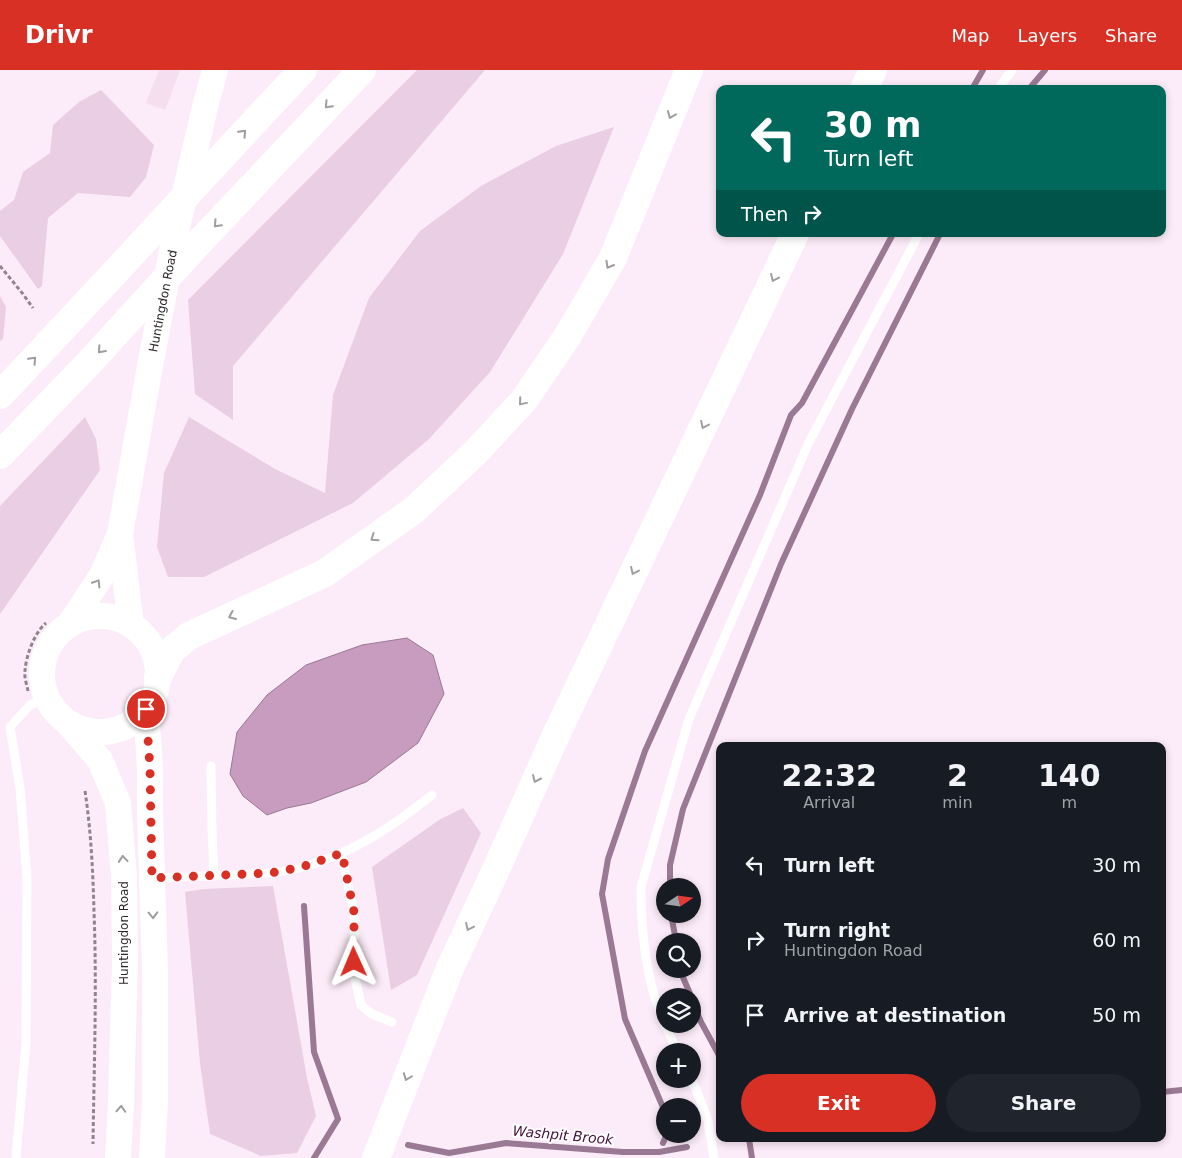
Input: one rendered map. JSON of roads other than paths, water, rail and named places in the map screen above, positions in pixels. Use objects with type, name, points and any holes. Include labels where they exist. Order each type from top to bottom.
[{"type":"highway","points":[[0,395],[303,70]]},
{"type":"highway","points":[[0,455],[88,364],[193,249],[362,70]]},
{"type":"highway","points":[[158,677],[170,651],[189,636],[324,572],[414,510],[475,453],[524,400],[567,337],[613,258],[689,70]]},
{"type":"highway","points":[[866,85],[873,70]]},
{"type":"highway","points":[[376,1158],[450,968],[556,735],[794,237]]},
{"type":"main road","name":"Huntingdon Road","points":[[59,623],[102,575],[120,534],[174,240],[205,107],[216,70]]},
{"type":"main road","name":"Huntingdon Road","points":[[120,534],[131,625]]},
{"type":"main road","points":[[100,616],[131,625],[146,639],[151,648],[158,677],[153,697],[146,709],[132,723],[113,731],[93,732],[81,730],[69,724],[38,702],[45,693],[42,673],[45,655],[55,637],[62,630],[59,623],[100,616]]},
{"type":"main road","points":[[146,709],[150,768],[155,972],[155,1101],[152,1158]]},
{"type":"main road","name":"Huntingdon Road","points":[[69,724],[100,760],[118,803],[124,876],[125,950],[118,1158]]},
{"type":"lane","points":[[1001,85],[1012,70]]},
{"type":"lane","points":[[656,1000],[645,951],[641,913],[641,887],[689,719],[809,442],[917,237]]},
{"type":"lane","points":[[16,1158],[26,1042],[27,878],[20,788],[10,727],[38,702]]},
{"type":"lane","points":[[211,766],[214,876]]},
{"type":"lane","points":[[152,878],[271,873],[297,868],[342,853],[363,843],[389,827],[432,795]]},
{"type":"lane","points":[[342,853],[354,912],[355,978],[361,1005],[372,1014],[392,1022]]},
{"type":"lane","points":[[696,1088],[708,1121],[714,1158]]},
{"type":"waterway","points":[[974,85],[983,70]]},
{"type":"waterway","points":[[1032,85],[1045,70]]},
{"type":"waterway","points":[[659,1098],[625,1019],[602,894],[608,859],[645,751],[760,495],[791,415],[802,403],[891,237]]},
{"type":"waterway","points":[[670,878],[670,865],[683,809],[781,564],[852,409],[938,237]]},
{"type":"waterway","points":[[304,906],[314,1052],[338,1119],[314,1158]]},
{"type":"waterway","points":[[673,923],[675,933]]},
{"type":"waterway","points":[[683,978],[688,988]]},
{"type":"waterway","points":[[701,1022],[716,1050]]},
{"type":"waterway","name":"Washpit Brook","points":[[1166,1092],[1182,1090]]},
{"type":"waterway","points":[[749,1142],[752,1158]]},
{"type":"waterway","name":"Washpit Brook","points":[[408,1145],[449,1153],[506,1143],[623,1152],[659,1152],[687,1147]]}]
